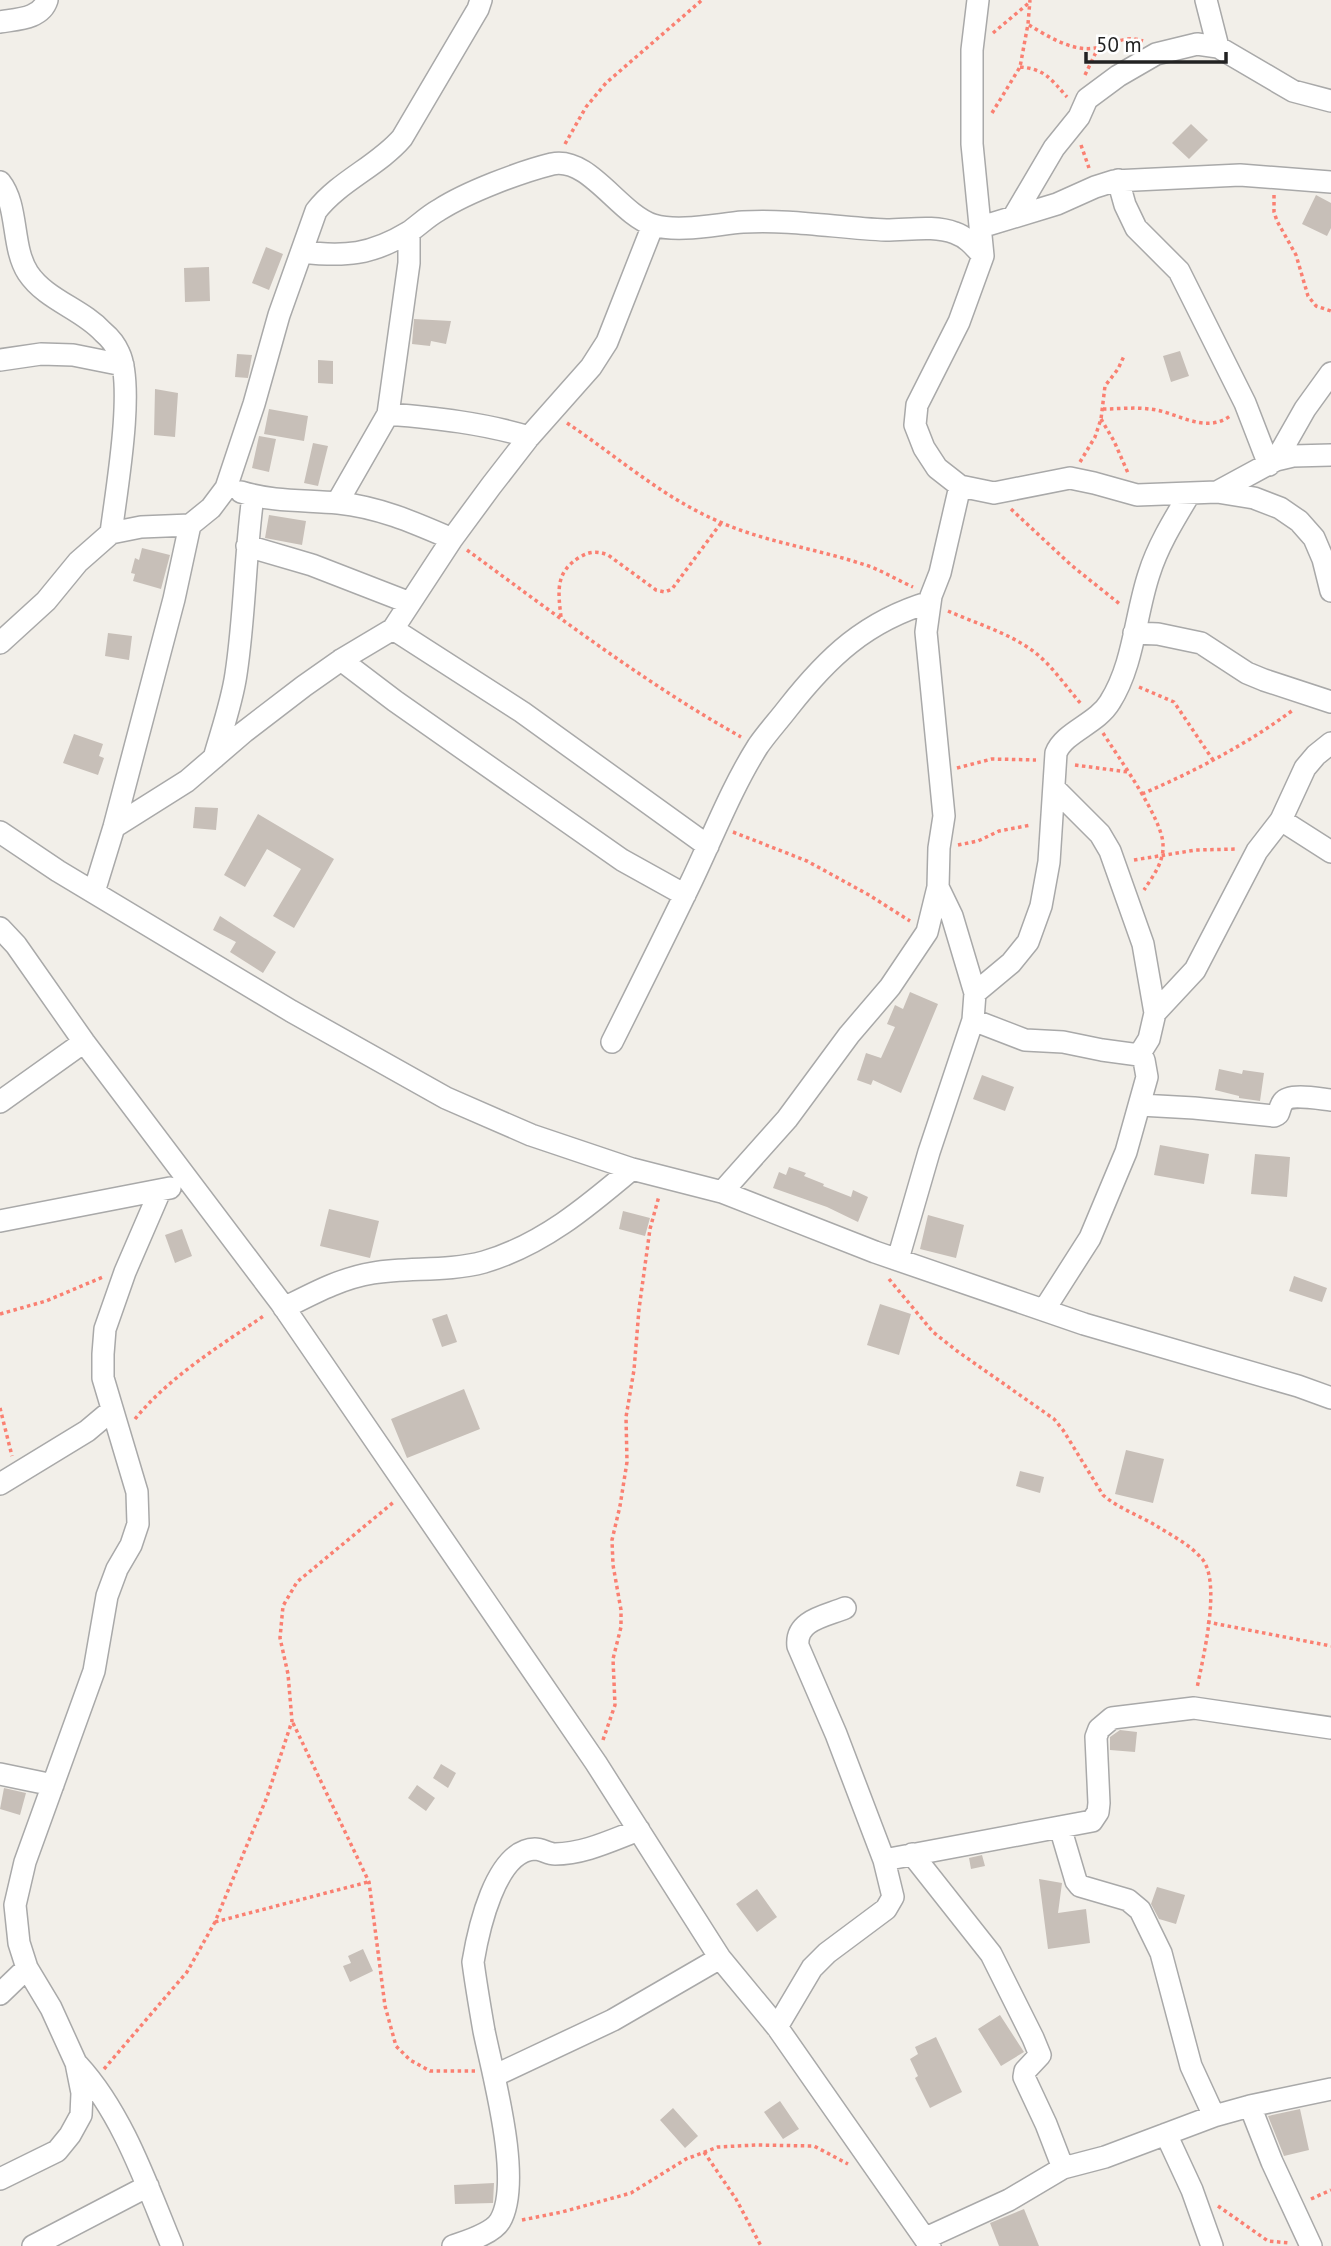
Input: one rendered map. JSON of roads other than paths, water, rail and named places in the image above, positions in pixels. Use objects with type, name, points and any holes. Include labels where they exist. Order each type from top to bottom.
[{"type":"street","points":[[0,22],[22,19],[38,13],[47,0]]},
{"type":"street","points":[[0,643],[46,601],[78,562],[111,533],[141,527],[190,525],[211,508],[226,488],[254,404],[279,315],[316,211],[326,198],[392,150],[402,138],[481,0]]},
{"type":"street","points":[[978,0],[972,50],[972,144],[983,256],[959,322],[923,391],[915,416],[915,425],[930,458],[937,468],[960,486],[994,493],[1070,478],[1136,495],[1217,492],[1254,498],[1280,508],[1299,521],[1314,538],[1331,591]]},
{"type":"street","points":[[1206,0],[1218,47]]},
{"type":"street","points":[[1014,216],[1054,148],[1077,119],[1087,99],[1099,88],[1156,54],[1197,44],[1218,47],[1284,87],[1331,101]]},
{"type":"street","points":[[302,252],[336,256],[366,252],[409,232],[438,210],[462,197],[554,164],[579,168],[621,205],[653,225],[680,227],[767,222],[888,230],[937,228],[968,240],[983,256]]},
{"type":"street","points":[[981,227],[1057,204],[1118,180],[1240,175],[1331,182]]},
{"type":"street","points":[[1118,180],[1136,228],[1179,271],[1272,463]]},
{"type":"street","points":[[0,182],[13,218],[20,258],[29,275],[47,292],[102,330],[119,352],[125,392],[122,446],[111,533]]},
{"type":"street","points":[[114,827],[187,781],[276,706],[341,660],[393,629],[452,539],[529,437],[591,368],[607,342],[653,225]]},
{"type":"street","points":[[337,503],[388,414],[406,290],[409,232]]},
{"type":"street","points":[[0,360],[41,354],[73,355],[123,365]]},
{"type":"street","points":[[1272,463],[1331,373]]},
{"type":"street","points":[[388,414],[461,421],[529,437]]},
{"type":"street","points":[[1217,492],[1272,463],[1293,456],[1331,455]]},
{"type":"street","points":[[722,1192],[787,1119],[849,1035],[890,987],[927,932],[938,887],[939,848],[944,816],[926,632],[930,599],[940,573],[960,486]]},
{"type":"street","points":[[226,488],[253,496],[292,502],[337,503],[369,508],[398,516],[452,539]]},
{"type":"street","points":[[975,992],[1011,963],[1028,942],[1041,906],[1049,862],[1059,746],[1094,720],[1109,704],[1122,678],[1148,576],[1157,552],[1190,493]]},
{"type":"street","points":[[213,760],[236,677],[253,496]]},
{"type":"street","points":[[94,892],[114,827],[174,599],[190,525]]},
{"type":"street","points":[[247,546],[312,565],[410,603]]},
{"type":"street","points":[[612,1042],[758,746],[830,659],[885,619],[930,599]]},
{"type":"street","points":[[1136,627],[1201,643],[1247,673],[1321,699]]},
{"type":"street","points":[[393,629],[713,836]]},
{"type":"street","points":[[341,660],[622,860],[685,895]]},
{"type":"street","points":[[1155,1013],[1195,970],[1257,851],[1281,820],[1305,768],[1331,743]]},
{"type":"street","points":[[1055,789],[1100,834],[1115,865],[1143,944],[1155,1013],[1149,1039],[1139,1055]]},
{"type":"street","points":[[1281,820],[1331,852]]},
{"type":"street","points":[[0,832],[291,1011],[446,1098],[531,1135],[632,1169],[722,1192],[893,1268],[1044,1310],[1331,1398]]},
{"type":"street","points":[[893,1268],[972,1020],[975,992],[956,928],[938,887]]},
{"type":"street","points":[[0,929],[8,949],[84,1042],[282,1306],[596,1763],[720,1958],[776,2027],[928,2242],[1009,2200],[1063,2168],[1105,2157],[1214,2116],[1331,2089]]},
{"type":"street","points":[[972,1020],[1025,1040],[1063,1042],[1102,1051],[1139,1055],[1144,1060],[1147,1077],[1126,1152],[1090,1238],[1044,1310]]},
{"type":"street","points":[[0,1102],[84,1042]]},
{"type":"street","points":[[1140,1105],[1274,1116],[1278,1114],[1283,1101],[1288,1098],[1331,1100]]},
{"type":"street","points":[[282,1306],[343,1281],[373,1273],[437,1270],[483,1262],[529,1245],[589,1204],[632,1169]]},
{"type":"street","points":[[0,1221],[160,1191],[189,1183]]},
{"type":"street","points":[[0,2179],[57,2151],[81,2115],[82,2093],[76,2063],[51,2008],[27,1968],[19,1943],[15,1905],[25,1862],[94,1671],[107,1596],[138,1524],[137,1492],[103,1378],[103,1354],[105,1329],[125,1272],[160,1191]]},
{"type":"street","points":[[8,1480],[87,1431],[112,1410]]},
{"type":"street","points":[[776,2027],[812,1968],[891,1904],[893,1891],[884,1860],[836,1734],[798,1646],[797,1639],[801,1628],[807,1623],[845,1608]]},
{"type":"street","points":[[884,1860],[1092,1821],[1098,1812],[1096,1737],[1105,1722],[1119,1716],[1194,1709],[1331,1728]]},
{"type":"street","points":[[0,1774],[53,1785]]},
{"type":"street","points":[[1059,1827],[1080,1886],[1128,1900],[1140,1910],[1161,1953],[1191,2066],[1214,2116]]},
{"type":"street","points":[[456,2245],[489,2231],[498,2224],[508,2200],[508,2165],[473,1962],[477,1938],[495,1884],[507,1863],[520,1854],[535,1849],[553,1855],[585,1850],[639,1830]]},
{"type":"street","points":[[912,1854],[991,1954],[1034,2038],[1040,2055],[1025,2071],[1024,2077],[1063,2168]]},
{"type":"street","points":[[493,2073],[613,2020],[720,1958]]},
{"type":"street","points":[[0,1994],[27,1968]]},
{"type":"street","points":[[76,2063],[93,2081],[120,2129],[148,2186],[172,2246]]},
{"type":"street","points":[[1250,2106],[1272,2162],[1310,2244]]},
{"type":"street","points":[[1166,2134],[1192,2190],[1212,2246]]},
{"type":"street","points":[[33,2246],[148,2186]]}]
